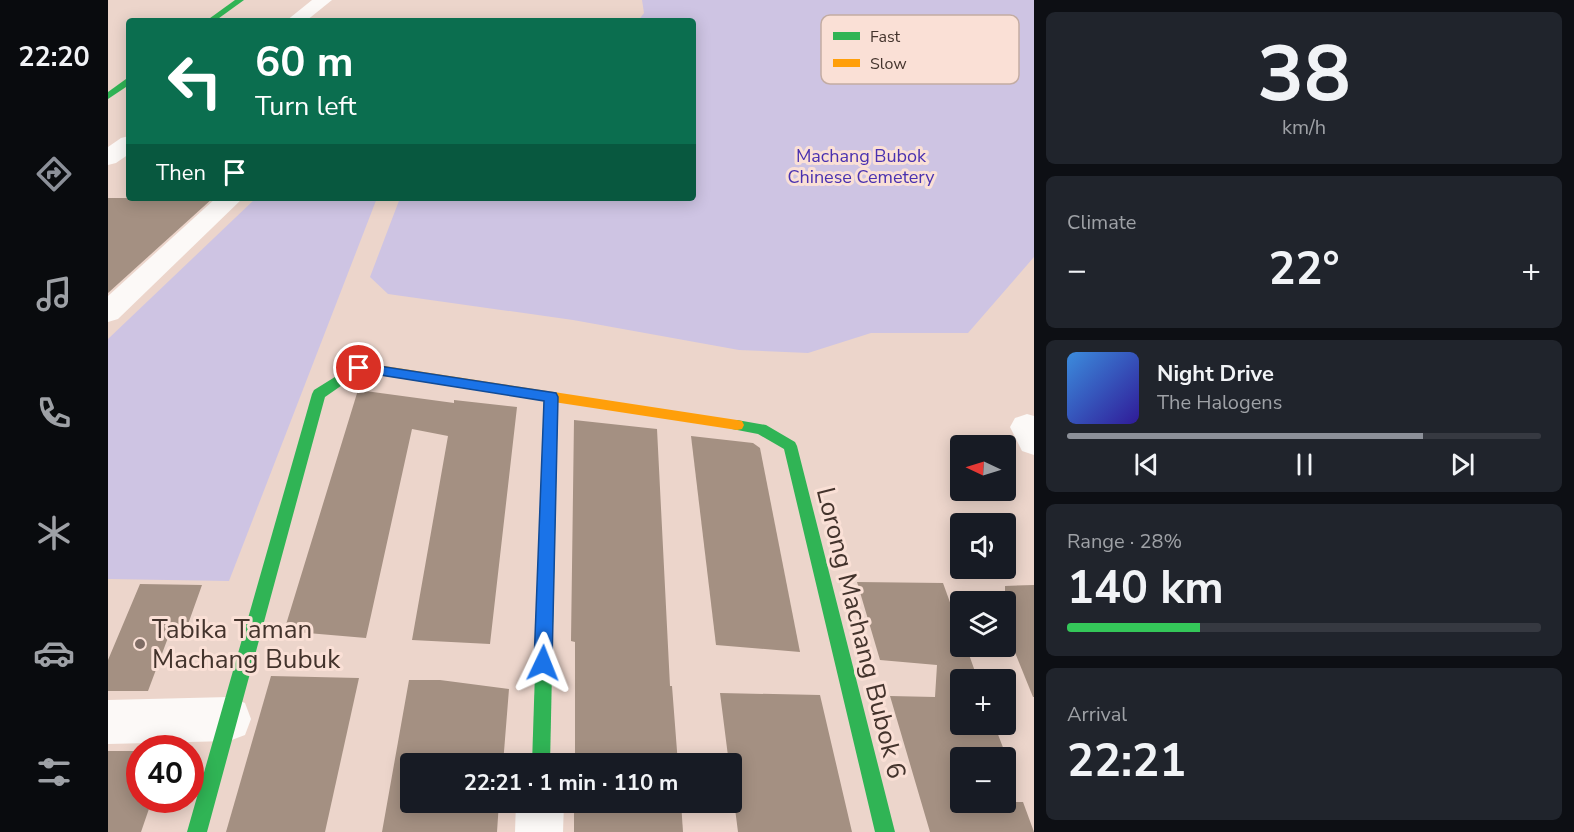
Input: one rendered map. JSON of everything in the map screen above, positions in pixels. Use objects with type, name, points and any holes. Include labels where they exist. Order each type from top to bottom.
[{"type":"street","points":[[214,18],[240,0]]},
{"type":"street","points":[[299,18],[323,0]]},
{"type":"street","points":[[108,96],[126,83]]},
{"type":"street","points":[[108,158],[126,144]]},
{"type":"street","points":[[108,312],[228,201]]},
{"type":"street","points":[[197,832],[319,394],[359,368],[551,397],[541,753]]},
{"type":"street","name":"Lorong Machang Bubok 6","points":[[551,397],[761,429],[790,446],[885,832]]},
{"type":"street","points":[[108,722],[229,719]]},
{"type":"street","points":[[539,832],[540,813]]},
{"type":"green space","name":"Machang Bubok Chinese Cemetery","points":[[642,0],[1034,0],[1034,257],[968,333],[871,333],[808,353],[739,350],[573,320],[388,294],[370,277],[399,201],[696,201],[696,18],[640,18],[644,13]]},
{"type":"green space","points":[[253,201],[376,201],[229,581],[108,579],[108,339]]},
{"type":"building","points":[[108,198],[126,198],[126,201],[210,201],[108,293]]},
{"type":"building","points":[[358,390],[454,403],[454,400],[517,407],[490,644],[412,640],[448,436],[412,429],[366,638],[284,631]]},
{"type":"building","points":[[574,420],[657,429],[670,686],[672,686],[677,753],[575,753],[575,642],[571,641]]},
{"type":"building","points":[[691,436],[753,443],[760,448],[800,652],[716,645]]},
{"type":"building","points":[[857,582],[943,583],[950,602],[950,657],[970,657],[974,669],[950,669],[950,735],[998,735],[1003,747],[950,747],[950,813],[1016,813],[1016,802],[1023,802],[1034,832],[930,832],[890,696],[935,697],[937,665],[880,660]]},
{"type":"building","name":"Tabika Taman Machang Bubuk","points":[[140,584],[202,585],[187,627],[172,627],[148,691],[108,691],[108,660]]},
{"type":"building","points":[[1034,585],[1034,697],[1016,655],[1016,591],[1005,591],[1005,586]]},
{"type":"building","points":[[271,676],[359,678],[325,832],[226,832]]},
{"type":"building","points":[[409,680],[440,680],[509,689],[504,753],[400,753],[400,813],[498,813],[497,832],[382,832]]},
{"type":"building","points":[[720,693],[820,695],[852,832],[738,832],[736,813],[742,813],[742,753],[728,753]]},
{"type":"building","points":[[108,751],[126,751],[126,813],[148,813],[141,832],[108,832]]},
{"type":"building","points":[[574,813],[682,813],[683,832],[574,832]]},
{"type":"traffic: fast","points":[[214,18],[240,0]]},
{"type":"traffic: fast","points":[[108,96],[126,83]]},
{"type":"traffic: fast","points":[[197,832],[319,394],[359,367],[378,370]]},
{"type":"traffic: fast","points":[[541,753],[551,397]]},
{"type":"traffic: fast","points":[[737,425],[761,429],[790,446],[885,832]]},
{"type":"traffic: slow","points":[[378,370],[737,425]]},
{"type":"place","name":"Tabika Taman Machang Bubuk","points":[[140,644]]},
{"type":"route","points":[[359,368],[551,397],[543,663]]}]
